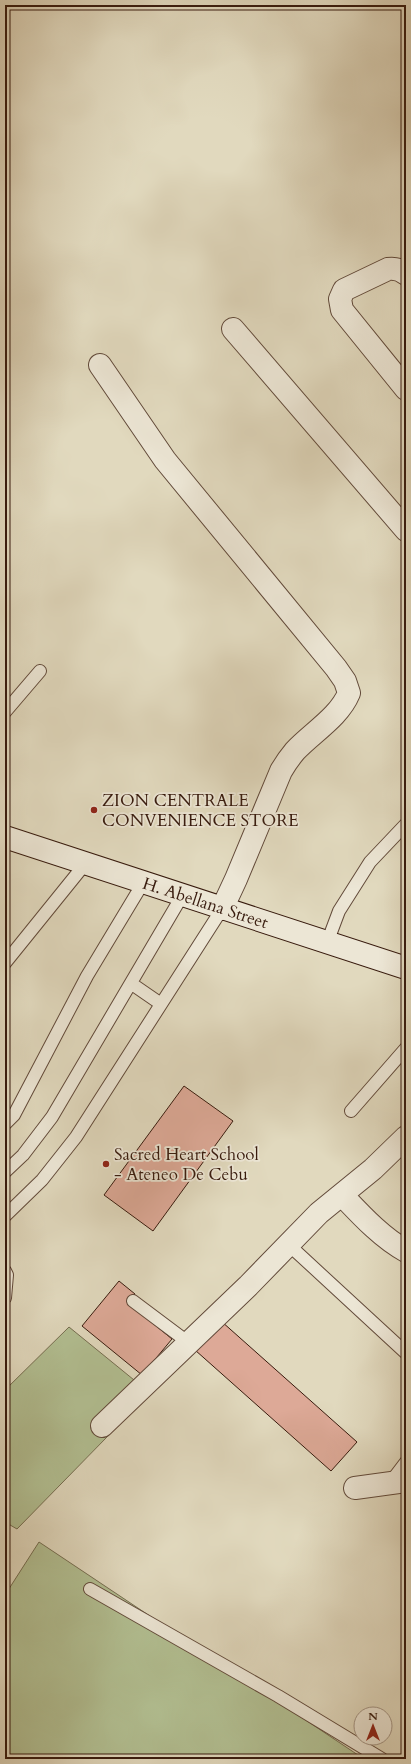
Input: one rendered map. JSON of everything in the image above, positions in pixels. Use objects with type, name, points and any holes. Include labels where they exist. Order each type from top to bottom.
[{"type":"street","points":[[406,274],[402,270],[395,268],[388,269],[344,290],[340,299],[342,310],[406,389]]},
{"type":"street","points":[[234,329],[406,530]]},
{"type":"street","points":[[100,365],[165,460],[336,668],[345,681],[349,693],[345,704],[295,751],[287,761],[222,909]]},
{"type":"street","name":"H. Abellana Street","points":[[5,837],[406,968]]},
{"type":"street","points":[[102,1426],[189,1343],[319,1214],[342,1196],[406,1137]]},
{"type":"street","points":[[342,1196],[373,1226],[397,1246],[406,1251]]},
{"type":"street","points":[[355,1488],[398,1482]]},
{"type":"lane","points":[[5,712],[40,670]]},
{"type":"lane","points":[[327,943],[339,911],[370,862],[406,824]]},
{"type":"lane","points":[[5,963],[85,864]]},
{"type":"lane","points":[[5,1124],[14,1115],[86,976],[143,883]]},
{"type":"lane","points":[[5,1172],[23,1155],[52,1117],[132,984],[182,896]]},
{"type":"lane","points":[[5,1216],[42,1180],[76,1137],[222,909]]},
{"type":"lane","points":[[132,984],[161,1004]]},
{"type":"lane","points":[[351,1111],[406,1048]]},
{"type":"lane","points":[[288,1245],[406,1353]]},
{"type":"lane","points":[[5,1271],[7,1275],[5,1298]]},
{"type":"lane","points":[[133,1301],[189,1343]]},
{"type":"lane","points":[[398,1482],[406,1462]]},
{"type":"lane","points":[[90,1589],[278,1696],[382,1759]]},
{"type":"green space","points":[[69,1327],[150,1393],[17,1529],[5,1522],[5,1390]]},
{"type":"green space","points":[[39,1542],[364,1759],[5,1759],[5,1595]]},
{"type":"building","points":[[184,1086],[233,1121],[153,1231],[104,1195]]},
{"type":"building","points":[[119,1281],[135,1294],[128,1303],[172,1339],[142,1375],[82,1326]]},
{"type":"building","points":[[221,1321],[357,1442],[331,1471],[195,1350]]},
{"type":"place","name":"ZION CENTRALE CONVENIENCE STORE","points":[[94,810]]},
{"type":"place","name":"Sacred Heart School - Ateneo De Cebu","points":[[106,1164]]}]
